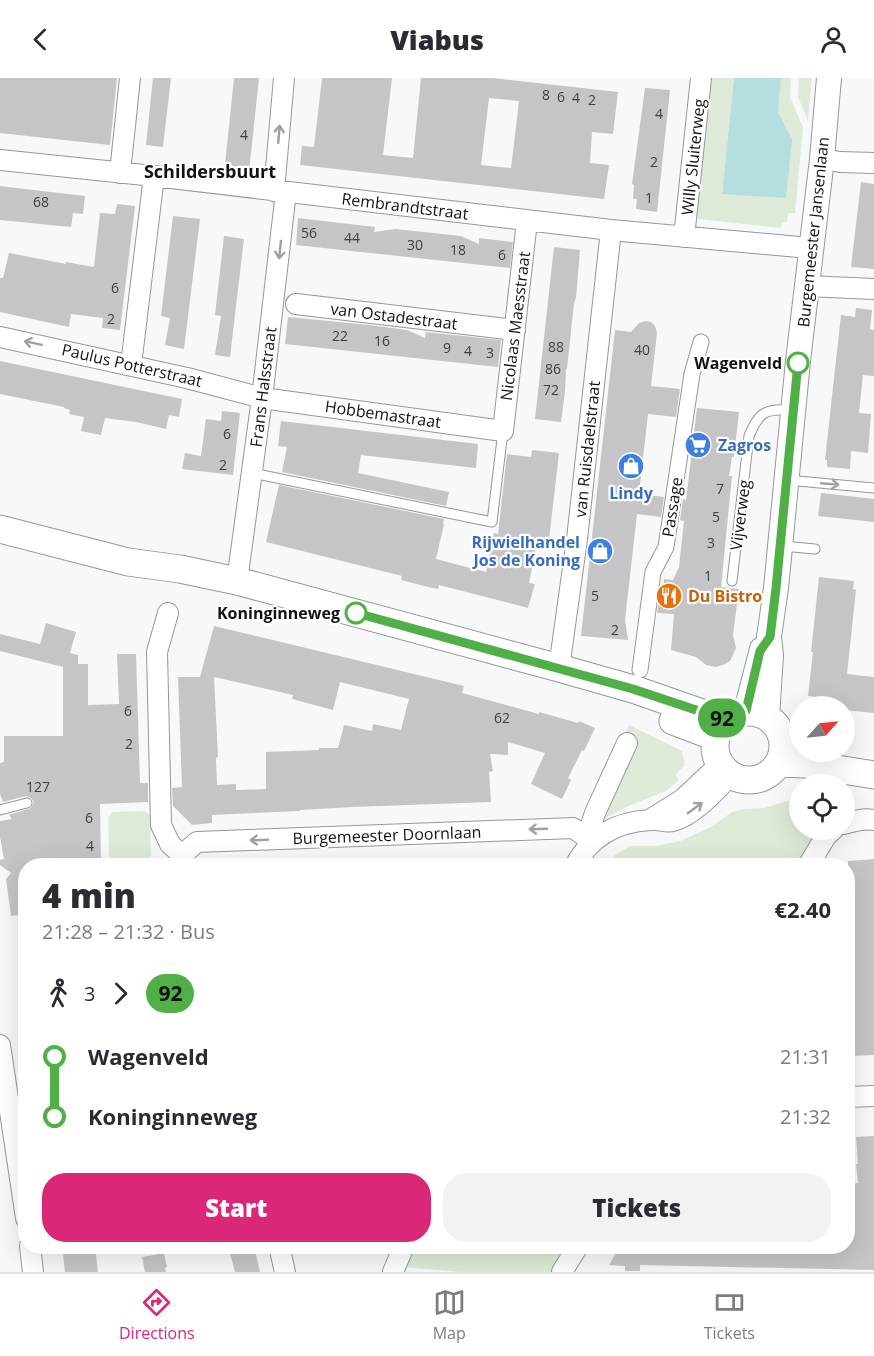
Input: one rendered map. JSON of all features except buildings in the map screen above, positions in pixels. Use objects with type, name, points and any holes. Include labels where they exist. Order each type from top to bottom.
[{"type":"main road","points":[[0,529],[128,562],[180,569],[237,581],[559,668],[738,721],[777,726],[787,748],[805,764],[874,775]]},
{"type":"main road","points":[[128,562],[167,579],[201,590],[444,653],[629,705],[692,727],[738,721]]},
{"type":"main road","points":[[738,721],[715,751],[725,770],[742,780],[755,780],[766,776],[787,748]]},
{"type":"main road","points":[[855,755],[874,758]]},
{"type":"street","points":[[120,172],[130,78]]},
{"type":"street","name":"Frans Halsstraat","points":[[237,581],[274,302],[284,78]]},
{"type":"street","name":"Willy Sluiterweg","points":[[684,237],[701,78]]},
{"type":"street","name":"Burgemeester Jansenlaan","points":[[738,721],[760,651],[770,637],[830,78]]},
{"type":"street","name":"Rembrandtstraat","points":[[0,159],[527,221],[810,248]]},
{"type":"street","points":[[822,159],[874,163]]},
{"type":"street","points":[[131,365],[154,176]]},
{"type":"street","name":"Nicolaas Maesstraat","points":[[503,431],[527,221]]},
{"type":"street","name":"van Ruisdaelstraat","points":[[559,668],[577,539],[611,230]]},
{"type":"street","points":[[807,286],[874,289]]},
{"type":"street","name":"van Ostadestraat","points":[[274,302],[515,330]]},
{"type":"street","name":"Paulus Potterstraat","points":[[0,337],[222,386],[262,398]]},
{"type":"street","name":"Passage","points":[[640,670],[653,572],[666,547],[692,374],[701,342]]},
{"type":"street","name":"Hobbemastraat","points":[[262,398],[503,431]]},
{"type":"street","points":[[168,613],[157,652],[161,825],[170,844],[180,858]]},
{"type":"street","points":[[592,841],[591,825],[595,813],[627,743]]},
{"type":"street","points":[[580,858],[592,841],[613,828],[651,819],[725,770]]},
{"type":"street","points":[[855,821],[874,820]]},
{"type":"street","name":"Burgemeester Doornlaan","points":[[184,858],[197,842],[573,828],[592,841]]},
{"type":"street","points":[[813,858],[825,840]]},
{"type":"street","points":[[1,1055],[18,1166]]},
{"type":"street","points":[[855,1097],[874,1096]]},
{"type":"street","points":[[31,1254],[33,1272]]},
{"type":"street","points":[[281,1254],[285,1272]]},
{"type":"street","points":[[393,1272],[401,1254]]},
{"type":"street","points":[[562,1272],[573,1254]]},
{"type":"lane","name":"Vijverweg","points":[[732,581],[749,436],[755,422],[764,412],[779,409],[794,410]]},
{"type":"lane","points":[[252,473],[492,522],[503,431]]},
{"type":"lane","points":[[787,480],[874,488]]},
{"type":"lane","points":[[780,546],[814,549]]},
{"type":"lane","points":[[0,810],[27,803]]},
{"type":"green space","points":[[709,78],[734,78],[722,193],[792,139],[778,112],[781,78],[791,78],[790,97],[803,127],[795,213],[788,213],[787,222],[782,222],[781,228],[698,219],[696,211]]},
{"type":"green space","points":[[799,78],[812,78],[808,121],[798,97]]},
{"type":"green space","points":[[629,725],[682,751],[685,765],[675,775],[679,780],[666,791],[626,807],[601,821],[624,736]]},
{"type":"green space","points":[[789,801],[789,840],[816,840],[805,858],[613,858],[630,846],[656,846],[680,841],[711,827],[732,812],[764,808]]},
{"type":"green space","points":[[145,811],[150,815],[151,855],[148,858],[112,858],[109,856],[108,818],[112,812]]},
{"type":"green space","points":[[410,1254],[569,1254],[558,1272],[461,1272],[404,1267]]},
{"type":"water","points":[[734,78],[781,78],[778,112],[792,139],[786,198],[722,194]]},
{"type":"bus line","name":"92","points":[[356,613],[633,689],[726,720],[730,716],[746,711],[760,651],[770,637],[798,363]]},
{"type":"place","name":"Wagenveld","points":[[798,363]]},
{"type":"place","name":"Zagros","points":[[698,445]]},
{"type":"place","name":"Lindy","points":[[631,466]]},
{"type":"place","name":"Rijwielhandel Jos de Koning","points":[[600,551]]},
{"type":"place","name":"Du Bistro","points":[[669,596]]},
{"type":"place","name":"Koninginneweg","points":[[356,613]]},
{"type":"district","name":"Schildersbuurt","points":[[210,171]]}]
